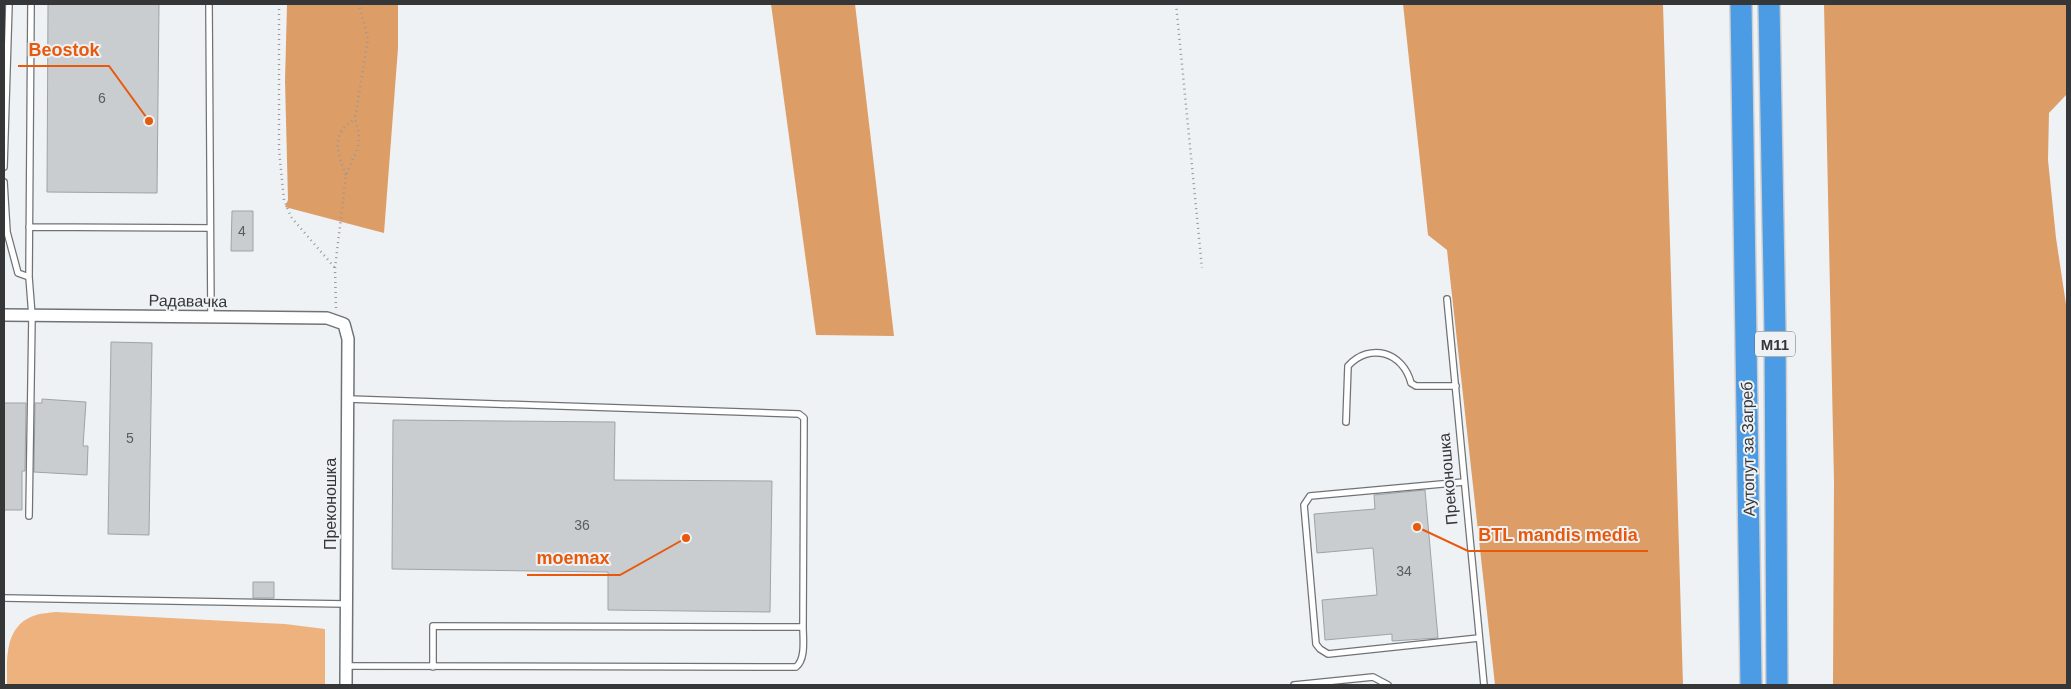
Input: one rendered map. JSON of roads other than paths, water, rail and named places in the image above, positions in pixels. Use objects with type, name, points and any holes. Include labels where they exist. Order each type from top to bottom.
[{"type":"highway","name":"Аутопут за Загреб","points":[[1741,4],[1750,685]]},
{"type":"highway","name":"Аутопут за Загреб","points":[[1768,4],[1775,340],[1777,685]]},
{"type":"street","name":"Радавачка","points":[[4,315],[328,318],[340,323]]},
{"type":"street","name":"Преконошка","points":[[340,323],[348,339],[346,685]]},
{"type":"lane","points":[[4,167],[6,16],[9,4]]},
{"type":"lane","points":[[29,516],[32,316],[29,277],[31,4]]},
{"type":"lane","points":[[209,4],[211,317]]},
{"type":"lane","points":[[4,182],[7,232],[18,273],[29,277]]},
{"type":"lane","points":[[29,227],[210,228]]},
{"type":"lane","name":"Преконошка","points":[[1448,299],[1484,685]]},
{"type":"lane","points":[[1346,422],[1348,366],[1365,353],[1385,353],[1398,360],[1408,372],[1411,383],[1416,386],[1456,386]]},
{"type":"lane","points":[[346,666],[796,667],[801,664],[803,627],[804,418],[800,414],[348,399]]},
{"type":"lane","points":[[1464,482],[1310,496],[1306,500],[1304,505],[1316,644],[1328,654],[1479,638]]},
{"type":"lane","points":[[4,598],[346,604]]},
{"type":"lane","points":[[433,667],[433,626],[803,627]]},
{"type":"lane","points":[[1294,685],[1373,677],[1388,685]]},
{"type":"place","name":"Beostok","points":[[149,121]]},
{"type":"place","name":"BTL mandis media","points":[[1417,527]]},
{"type":"place","name":"moemax","points":[[686,538]]}]
